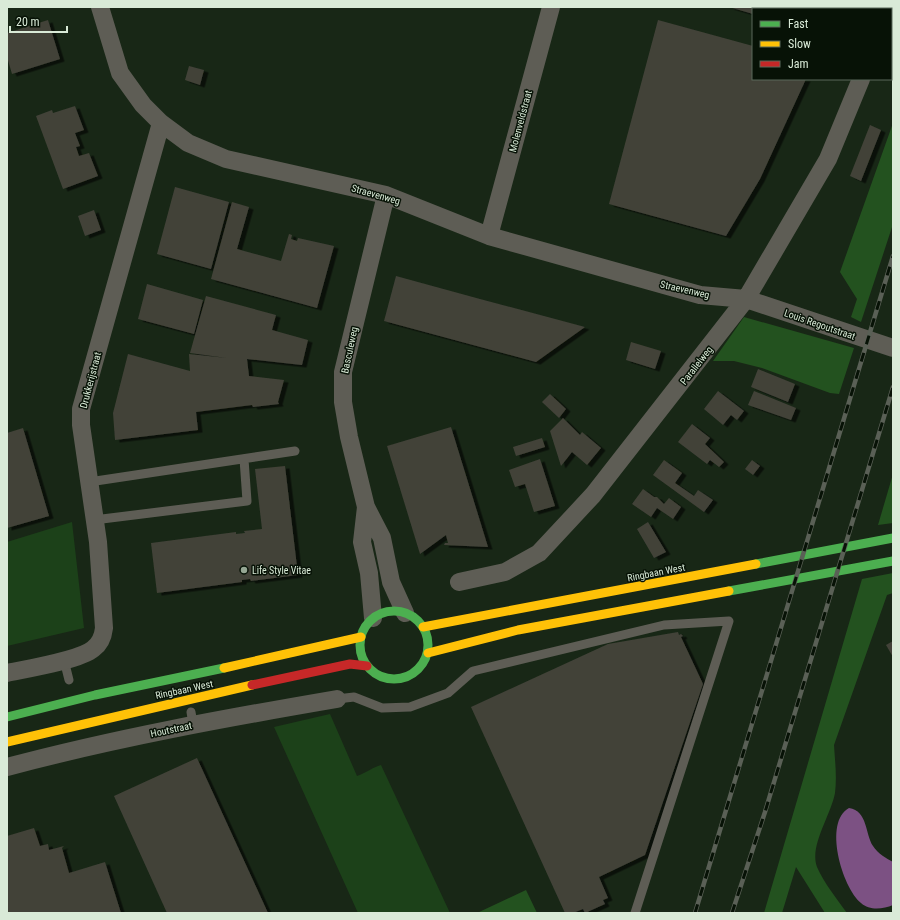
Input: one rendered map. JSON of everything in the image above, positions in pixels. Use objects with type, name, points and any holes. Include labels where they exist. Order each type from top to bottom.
[{"type":"main road","name":"Ringbaan West","points":[[423,627],[893,538]]},
{"type":"main road","points":[[428,653],[518,630],[893,561]]},
{"type":"main road","points":[[388,612],[405,613],[415,618],[423,627],[428,640],[428,653],[421,667],[409,677],[394,680],[379,676],[367,666],[361,652],[361,637],[373,618],[388,612]]},
{"type":"main road","name":"Ringbaan West","points":[[7,717],[72,699],[248,663],[361,637]]},
{"type":"main road","name":"Ringbaan West","points":[[7,742],[100,719],[350,664],[367,666]]},
{"type":"street","name":"Straevenweg","points":[[100,7],[120,73],[143,105],[161,123],[188,143],[226,159],[386,195],[489,236],[700,295],[746,299]]},
{"type":"street","name":"Molenveldstraat","points":[[489,236],[551,7]]},
{"type":"street","name":"Parallelweg","points":[[459,582],[505,572],[539,553],[593,494],[746,299],[828,159],[862,80]]},
{"type":"street","name":"Drukkerijstraat","points":[[64,660],[86,654],[99,643],[104,628],[94,520],[81,425],[81,409],[161,123]]},
{"type":"street","name":"Basculeweg","points":[[386,195],[342,372],[344,402],[349,437],[366,507],[382,538],[391,582],[405,613]]},
{"type":"street","name":"Louis Regoutstraat","points":[[746,299],[893,348]]},
{"type":"street","name":"Basculeweg","points":[[366,507],[362,542],[369,573],[373,618]]},
{"type":"street","points":[[7,673],[64,660]]},
{"type":"street","name":"Houtstraat","points":[[7,766],[83,741],[192,718],[337,699]]},
{"type":"lane","points":[[89,482],[295,451]]},
{"type":"lane","points":[[94,520],[247,501],[244,459]]},
{"type":"lane","points":[[337,699],[354,697],[382,708],[410,707],[448,693],[473,671],[664,625],[729,621],[635,913]]},
{"type":"lane","points":[[64,660],[69,680]]},
{"type":"green space","points":[[893,123],[893,224],[861,322],[851,317],[857,299],[840,272]]},
{"type":"green space","points":[[744,317],[854,348],[839,394],[830,393],[762,368],[734,361],[713,361]]},
{"type":"green space","points":[[893,474],[893,523],[878,525]]},
{"type":"green space","points":[[72,522],[84,628],[7,646],[7,542]]},
{"type":"green space","points":[[893,573],[893,593],[887,595],[834,745],[836,775],[835,793],[818,840],[816,850],[815,859],[817,867],[831,891],[847,913],[825,913],[796,867],[782,913],[764,913],[862,579]]},
{"type":"green space","points":[[330,714],[357,776],[381,765],[450,913],[358,913],[274,727]]},
{"type":"green space","points":[[526,890],[537,913],[477,913]]},
{"type":"shaded area","points":[[849,808],[855,810],[863,818],[870,841],[875,849],[882,856],[893,862],[893,905],[885,908],[872,908],[865,906],[854,895],[847,883],[838,855],[836,840],[837,826],[841,815]]},
{"type":"building","points":[[729,7],[852,7],[752,8],[752,14]]},
{"type":"building","points":[[48,20],[60,59],[12,74],[7,57],[7,33]]},
{"type":"building","points":[[658,20],[752,46],[752,80],[806,80],[760,179],[726,236],[609,204]]},
{"type":"building","points":[[189,66],[204,70],[200,85],[185,80]]},
{"type":"building","points":[[75,106],[84,130],[75,133],[80,146],[76,147],[79,156],[89,153],[98,176],[63,189],[36,116],[52,110],[53,113]]},
{"type":"building","points":[[870,125],[881,130],[861,181],[850,176]]},
{"type":"building","points":[[175,187],[229,202],[211,269],[157,254]]},
{"type":"building","points":[[232,202],[249,207],[237,249],[281,261],[289,234],[292,235],[291,239],[297,241],[298,238],[334,246],[317,308],[211,279]]},
{"type":"building","points":[[94,210],[101,230],[85,236],[78,216]]},
{"type":"building","points":[[396,276],[585,327],[536,362],[384,321]]},
{"type":"building","points":[[147,284],[203,300],[194,334],[138,319]]},
{"type":"building","points":[[206,296],[276,315],[272,330],[308,340],[302,365],[247,359],[249,376],[284,380],[278,402],[279,404],[253,407],[252,405],[196,412],[198,430],[115,440],[113,413],[128,354],[190,371],[189,354],[227,358],[190,353]]},
{"type":"building","points":[[631,342],[661,351],[655,369],[626,360]]},
{"type":"building","points":[[758,369],[795,384],[788,402],[751,387]]},
{"type":"building","points":[[718,391],[744,411],[737,420],[731,415],[723,425],[704,409]]},
{"type":"building","points":[[754,391],[796,408],[791,420],[748,405]]},
{"type":"building","points":[[550,394],[566,409],[559,418],[542,402]]},
{"type":"building","points":[[563,418],[580,435],[582,432],[601,448],[587,465],[572,452],[561,466],[550,431]]},
{"type":"building","points":[[692,424],[710,438],[705,444],[724,462],[719,467],[710,460],[707,464],[678,442]]},
{"type":"building","points":[[451,427],[488,547],[444,545],[445,543],[448,543],[446,535],[420,554],[387,446]]},
{"type":"building","points":[[23,428],[49,516],[7,528],[7,433]]},
{"type":"building","points":[[542,438],[545,447],[516,456],[513,447]]},
{"type":"building","points":[[540,459],[555,506],[534,512],[525,484],[515,487],[509,470]]},
{"type":"building","points":[[664,460],[682,473],[675,483],[694,496],[698,490],[713,500],[704,512],[653,475]]},
{"type":"building","points":[[752,460],[760,466],[753,475],[745,469]]},
{"type":"building","points":[[285,466],[298,575],[251,581],[250,579],[242,580],[242,582],[157,593],[151,543],[236,532],[236,534],[245,533],[244,531],[262,529],[255,469]]},
{"type":"building","points":[[643,489],[654,497],[657,497],[664,504],[669,498],[681,507],[673,519],[657,508],[651,517],[632,504]]},
{"type":"building","points":[[648,522],[666,552],[654,558],[637,529]]},
{"type":"building","points":[[678,632],[679,635],[681,634],[683,636],[681,637],[703,684],[645,855],[599,877],[608,898],[603,900],[605,904],[585,913],[583,909],[573,913],[565,913],[471,707],[608,644]]},
{"type":"building","points":[[893,641],[893,657],[886,645]]},
{"type":"building","points":[[197,758],[268,913],[167,913],[114,796]]},
{"type":"building","points":[[34,828],[40,846],[48,844],[49,850],[64,846],[62,848],[69,873],[105,862],[121,913],[7,913],[7,836]]},
{"type":"railway","points":[[695,913],[893,256]]},
{"type":"railway","points":[[732,913],[765,812],[893,387]]},
{"type":"traffic: fast","points":[[756,564],[893,538]]},
{"type":"traffic: fast","points":[[729,591],[893,561]]},
{"type":"traffic: fast","points":[[394,611],[407,614],[418,621],[425,632],[428,645],[425,658],[418,669],[407,676],[394,679],[381,676],[370,669],[363,658],[360,645],[363,632],[370,621],[381,614],[394,611]]},
{"type":"traffic: fast","points":[[7,717],[95,695],[224,668]]},
{"type":"traffic: slow","points":[[423,627],[756,564]]},
{"type":"traffic: slow","points":[[428,653],[518,630],[729,591]]},
{"type":"traffic: slow","points":[[224,668],[361,637]]},
{"type":"traffic: slow","points":[[7,742],[252,685]]},
{"type":"traffic: jam","points":[[252,685],[350,664],[367,666]]},
{"type":"place","name":"Life Style Vitae","points":[[244,570]]}]
